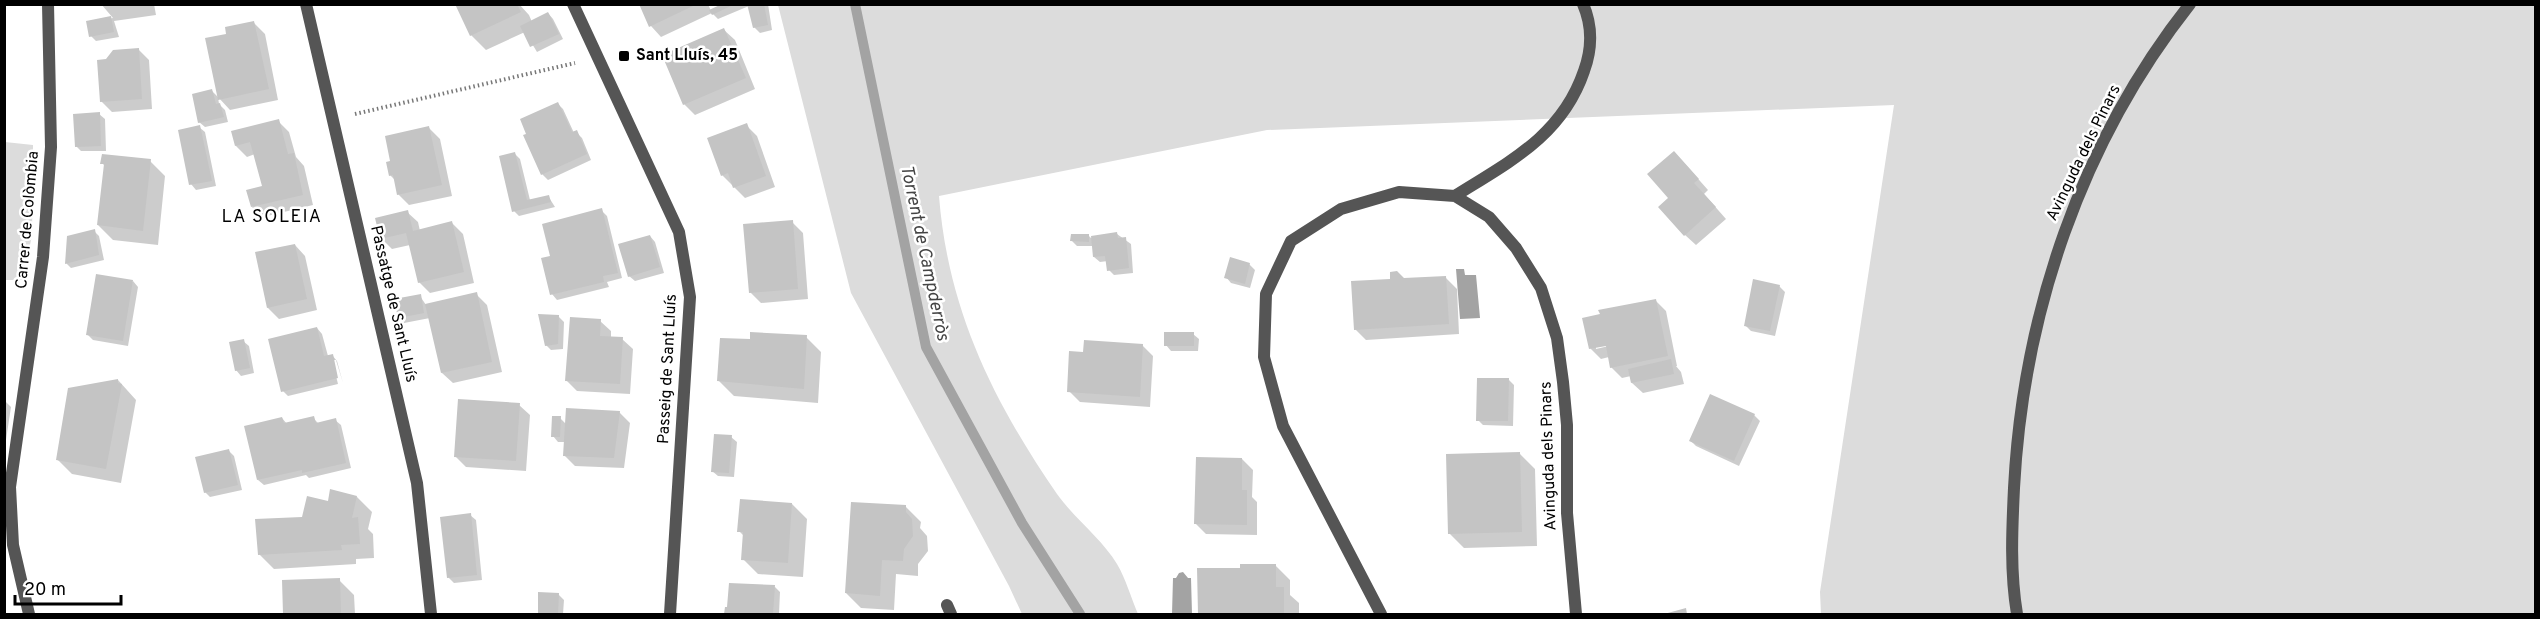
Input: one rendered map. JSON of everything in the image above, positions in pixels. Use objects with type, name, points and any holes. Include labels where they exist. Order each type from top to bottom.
[{"type":"street","name":"Carrer de Colòmbia","points":[[29,615],[13,545],[10,487],[44,246],[51,147],[48,4]]},
{"type":"street","name":"Passatge de Sant Lluís","points":[[306,4],[417,483],[431,615]]},
{"type":"street","name":"Passeig de Sant Lluís","points":[[573,4],[679,232],[690,297],[670,615]]},
{"type":"street","points":[[1455,196],[1523,154],[1556,123],[1577,93],[1590,53],[1589,18],[1583,4]]},
{"type":"street","name":"Avinguda dels Pinars","points":[[2017,615],[2011,553],[2016,441],[2039,309],[2067,222],[2100,151],[2133,89],[2170,30],[2190,4]]},
{"type":"street","name":"Avinguda dels Pinars","points":[[1381,615],[1283,426],[1264,357],[1266,294],[1291,241],[1341,209],[1399,192],[1455,196],[1490,217],[1516,248],[1541,288],[1557,338],[1567,424],[1566,513],[1576,615]]},
{"type":"path","points":[[333,119],[598,58]]},
{"type":"shaded area","points":[[778,5],[2535,5],[2535,614],[1821,614],[1820,592],[1894,105],[1267,130],[939,196],[952,278],[977,353],[994,389],[1057,494],[1104,546],[1117,564],[1138,614],[1022,614],[851,293]]},
{"type":"shaded area","points":[[5,142],[33,145],[32,236],[22,280],[5,280]]},
{"type":"shaded area","points":[[1456,269],[1464,269],[1465,275],[1476,275],[1480,318],[1460,319]]},
{"type":"shaded area","points":[[1183,572],[1191,578],[1192,614],[1172,614],[1173,578]]},
{"type":"building","points":[[455,4],[517,4],[521,12],[470,36]]},
{"type":"building","points":[[639,4],[697,4],[649,27]]},
{"type":"building","points":[[722,4],[735,4],[712,15],[709,10]]},
{"type":"building","points":[[747,4],[764,4],[768,25],[753,28]]},
{"type":"building","points":[[548,12],[559,34],[530,47],[520,26]]},
{"type":"building","points":[[111,16],[114,32],[89,37],[86,21]]},
{"type":"building","points":[[254,21],[269,89],[218,100],[205,38],[226,34],[225,27]]},
{"type":"building","points":[[724,28],[746,78],[683,105],[662,55]]},
{"type":"building","points":[[139,48],[142,99],[100,102],[97,60],[106,59],[113,50]]},
{"type":"building","points":[[212,89],[216,104],[220,103],[224,117],[198,123],[192,94]]},
{"type":"building","points":[[558,102],[572,132],[577,130],[587,154],[541,175],[523,135],[526,134],[520,119]]},
{"type":"building","points":[[100,112],[101,146],[75,147],[73,114]]},
{"type":"building","points":[[279,119],[288,154],[294,153],[303,195],[251,207],[246,190],[262,186],[250,142],[235,146],[231,131]]},
{"type":"building","points":[[747,123],[766,176],[733,188],[728,173],[721,176],[707,138]]},
{"type":"building","points":[[200,125],[212,181],[189,185],[178,130]]},
{"type":"building","points":[[429,126],[442,185],[397,195],[393,175],[389,176],[386,162],[390,161],[385,136]]},
{"type":"building","points":[[1674,151],[1699,179],[1694,183],[1716,207],[1684,236],[1658,207],[1668,198],[1647,174]]},
{"type":"building","points":[[515,152],[527,200],[549,195],[551,202],[512,212],[499,156]]},
{"type":"building","points":[[102,154],[151,159],[143,231],[97,225],[104,164],[100,164]]},
{"type":"building","points":[[602,208],[618,273],[603,276],[604,282],[550,295],[541,258],[550,256],[542,224]]},
{"type":"building","points":[[408,210],[413,231],[452,221],[464,272],[418,283],[406,233],[380,239],[375,218]]},
{"type":"building","points":[[793,220],[798,289],[749,293],[743,224]]},
{"type":"building","points":[[95,229],[99,255],[65,264],[67,236]]},
{"type":"building","points":[[1117,232],[1118,238],[1126,237],[1129,268],[1107,271],[1105,256],[1093,257],[1091,236]]},
{"type":"building","points":[[1071,234],[1089,234],[1089,242],[1070,241]]},
{"type":"building","points":[[650,235],[660,267],[628,277],[618,244]]},
{"type":"building","points":[[295,244],[307,299],[267,308],[255,252]]},
{"type":"building","points":[[1230,257],[1250,263],[1245,284],[1224,278]]},
{"type":"building","points":[[1397,271],[1404,278],[1446,276],[1449,324],[1354,330],[1351,281],[1390,279],[1390,272]]},
{"type":"building","points":[[96,274],[133,280],[123,341],[86,335]]},
{"type":"building","points":[[1753,279],[1780,285],[1770,331],[1744,326]]},
{"type":"building","points":[[477,292],[492,362],[441,373],[425,304]]},
{"type":"building","points":[[421,294],[424,313],[398,318],[394,299]]},
{"type":"building","points":[[1656,299],[1668,356],[1610,368],[1606,346],[1589,349],[1582,318],[1600,314],[1598,310]]},
{"type":"building","points":[[538,314],[559,315],[558,344],[545,346]]},
{"type":"building","points":[[570,317],[601,319],[600,336],[623,337],[620,384],[565,381]]},
{"type":"building","points":[[317,327],[324,356],[333,354],[338,378],[281,392],[268,339]]},
{"type":"building","points":[[750,332],[807,335],[804,389],[717,381],[720,338],[750,339]]},
{"type":"building","points":[[1164,332],[1194,332],[1194,346],[1164,346]]},
{"type":"building","points":[[244,339],[250,368],[235,371],[229,342]]},
{"type":"building","points":[[1084,340],[1143,344],[1140,397],[1067,392],[1069,351],[1083,352]]},
{"type":"building","points":[[1671,359],[1674,374],[1631,383],[1628,369]]},
{"type":"building","points":[[1477,378],[1509,378],[1508,421],[1476,421]]},
{"type":"building","points":[[118,379],[118,383],[122,384],[106,469],[56,460],[68,388]]},
{"type":"building","points":[[1710,394],[1755,414],[1734,461],[1689,441]]},
{"type":"building","points":[[458,399],[520,403],[516,461],[454,457]]},
{"type":"building","points":[[566,408],[620,411],[614,458],[563,456]]},
{"type":"building","points":[[314,416],[316,423],[336,418],[346,463],[257,480],[244,426],[282,417],[284,423]]},
{"type":"building","points":[[552,416],[561,416],[560,437],[551,437]]},
{"type":"building","points":[[714,434],[732,435],[729,473],[711,472]]},
{"type":"building","points":[[229,449],[238,485],[204,493],[195,457]]},
{"type":"building","points":[[1520,452],[1522,532],[1448,534],[1446,454]]},
{"type":"building","points":[[1196,457],[1242,458],[1242,490],[1247,490],[1247,525],[1194,524]]},
{"type":"building","points":[[330,489],[357,496],[352,518],[358,517],[360,544],[341,545],[342,550],[258,555],[255,519],[302,517],[307,496],[328,501]]},
{"type":"building","points":[[740,499],[792,503],[788,563],[741,560],[743,532],[737,532]]},
{"type":"building","points":[[851,502],[906,505],[906,512],[912,519],[913,536],[904,549],[903,561],[882,560],[880,596],[845,593]]},
{"type":"building","points":[[471,513],[477,575],[447,578],[440,517]]},
{"type":"building","points":[[1240,564],[1276,564],[1276,587],[1284,587],[1284,614],[1198,614],[1197,568],[1240,568]]},
{"type":"building","points":[[340,578],[341,614],[283,614],[282,580]]},
{"type":"building","points":[[729,583],[775,585],[773,614],[724,614],[725,607],[727,607]]},
{"type":"building","points":[[538,592],[559,593],[558,614],[538,614]]},
{"type":"building","points":[[1686,608],[1687,614],[1664,614]]},
{"type":"waterway","name":"Torrent de Campderròs","points":[[855,4],[926,347],[1022,523],[1080,614]]},
{"type":"place","name":"Sant Lluís, 45","points":[[624,56]]},
{"type":"district","name":"LA SOLEIA","points":[[272,217]]}]
